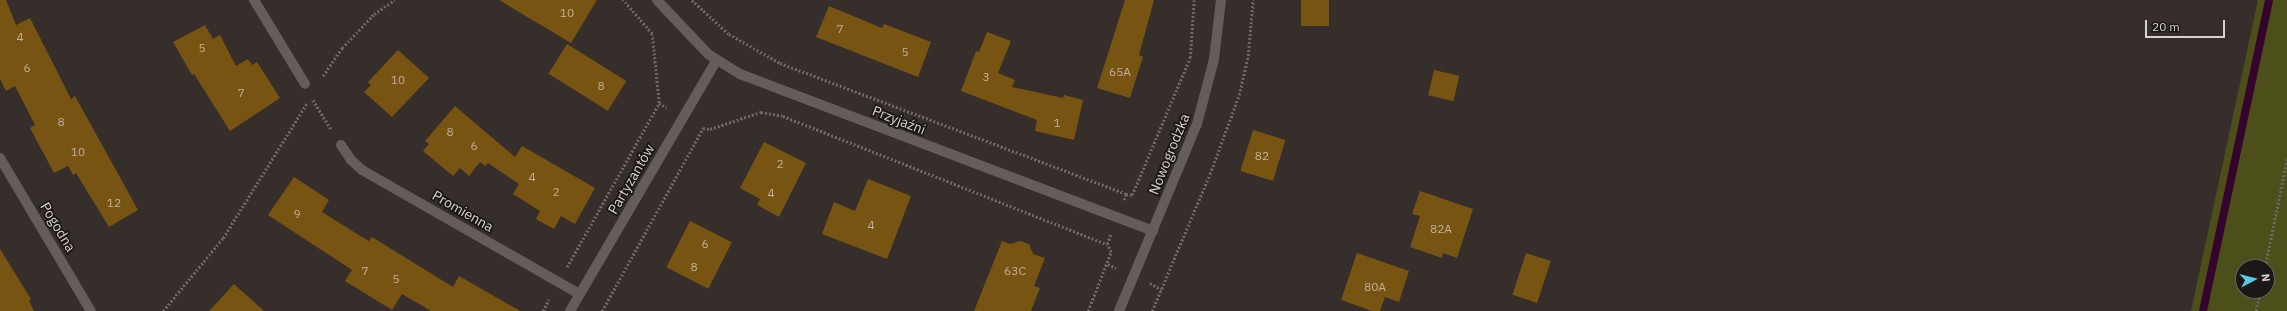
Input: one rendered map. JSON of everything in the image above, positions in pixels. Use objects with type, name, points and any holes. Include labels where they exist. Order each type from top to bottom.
[{"type":"street","points":[[254,0],[305,84]]},
{"type":"street","name":"Przyjaźni","points":[[657,0],[688,35],[716,61],[763,84],[1153,231]]},
{"type":"street","name":"Nowogrodzka","points":[[1119,311],[1197,124],[1214,58],[1221,0]]},
{"type":"street","name":"Partyzantów","points":[[570,311],[716,61]]},
{"type":"street","name":"Promienna","points":[[341,145],[351,160],[362,170],[579,294]]},
{"type":"street","name":"Pogodna","points":[[0,158],[91,311]]},
{"type":"path","points":[[322,77],[342,48],[374,14],[395,0]]},
{"type":"path","points":[[543,311],[659,103],[652,34],[623,0]]},
{"type":"path","points":[[692,0],[729,34],[780,63],[1132,195],[1190,58],[1194,0]]},
{"type":"path","points":[[1152,311],[1210,174],[1239,95],[1248,56],[1253,0]]},
{"type":"path","points":[[163,311],[223,238],[304,110],[310,95],[341,145]]},
{"type":"path","points":[[703,128],[710,129],[761,112],[783,116],[1107,244],[1112,252],[1088,311]]},
{"type":"path","points":[[2267,259],[2287,159]]},
{"type":"path","points":[[1107,244],[1126,194]]},
{"type":"path","points":[[2256,311],[2258,299]]},
{"type":"green space","points":[[2258,0],[2287,0],[2287,311],[2191,311]]},
{"type":"building","points":[[0,0],[6,0],[16,25],[30,18],[71,99],[75,96],[138,210],[109,227],[76,173],[73,175],[68,166],[54,173],[30,128],[35,125],[15,86],[6,91],[0,79]]},
{"type":"building","points":[[499,0],[597,0],[571,43]]},
{"type":"building","points":[[1125,0],[1154,0],[1139,55],[1143,57],[1130,98],[1097,88]]},
{"type":"building","points":[[1301,0],[1329,0],[1329,26],[1301,26]]},
{"type":"building","points":[[829,6],[882,28],[884,24],[931,42],[918,77],[816,37]]},
{"type":"building","points":[[205,25],[213,39],[220,35],[236,66],[248,59],[252,65],[257,62],[280,98],[230,131],[194,74],[192,75],[173,42]]},
{"type":"building","points":[[987,32],[1011,41],[998,73],[1015,80],[1012,87],[1063,98],[1064,95],[1083,100],[1074,140],[1035,131],[1037,120],[961,91],[976,51],[979,52]]},
{"type":"building","points":[[567,44],[626,81],[608,111],[548,74]]},
{"type":"building","points":[[398,50],[429,78],[392,117],[364,92],[371,85],[368,82]]},
{"type":"building","points":[[1434,70],[1459,76],[1453,101],[1428,95]]},
{"type":"building","points":[[455,106],[515,157],[522,146],[595,188],[575,224],[561,216],[554,229],[536,219],[540,211],[513,194],[519,184],[488,163],[485,166],[480,162],[469,176],[460,168],[453,176],[423,151],[429,144],[425,141]]},
{"type":"building","points":[[1253,130],[1286,140],[1273,181],[1240,171]]},
{"type":"building","points":[[764,142],[806,163],[779,217],[757,205],[760,199],[740,188]]},
{"type":"building","points":[[294,177],[329,200],[322,212],[362,237],[369,241],[372,237],[453,287],[459,276],[520,311],[431,311],[402,294],[392,310],[345,281],[352,270],[268,215]]},
{"type":"building","points":[[868,179],[911,196],[887,259],[822,234],[834,202],[855,211]]},
{"type":"building","points":[[1420,191],[1473,209],[1457,258],[1443,253],[1442,258],[1410,247],[1420,216],[1412,214]]},
{"type":"building","points":[[690,221],[732,242],[708,289],[666,267]]},
{"type":"building","points":[[1002,241],[1010,244],[1020,241],[1029,244],[1033,254],[1045,258],[1034,286],[1040,288],[1031,311],[974,311]]},
{"type":"building","points":[[0,249],[31,299],[29,301],[34,311],[0,311]]},
{"type":"building","points":[[1357,253],[1409,271],[1399,302],[1385,297],[1380,311],[1372,311],[1341,300]]},
{"type":"building","points":[[1526,253],[1551,261],[1537,303],[1512,295]]},
{"type":"building","points":[[234,284],[264,311],[209,311]]},
{"type":"waterway","points":[[2203,311],[2269,0]]}]
